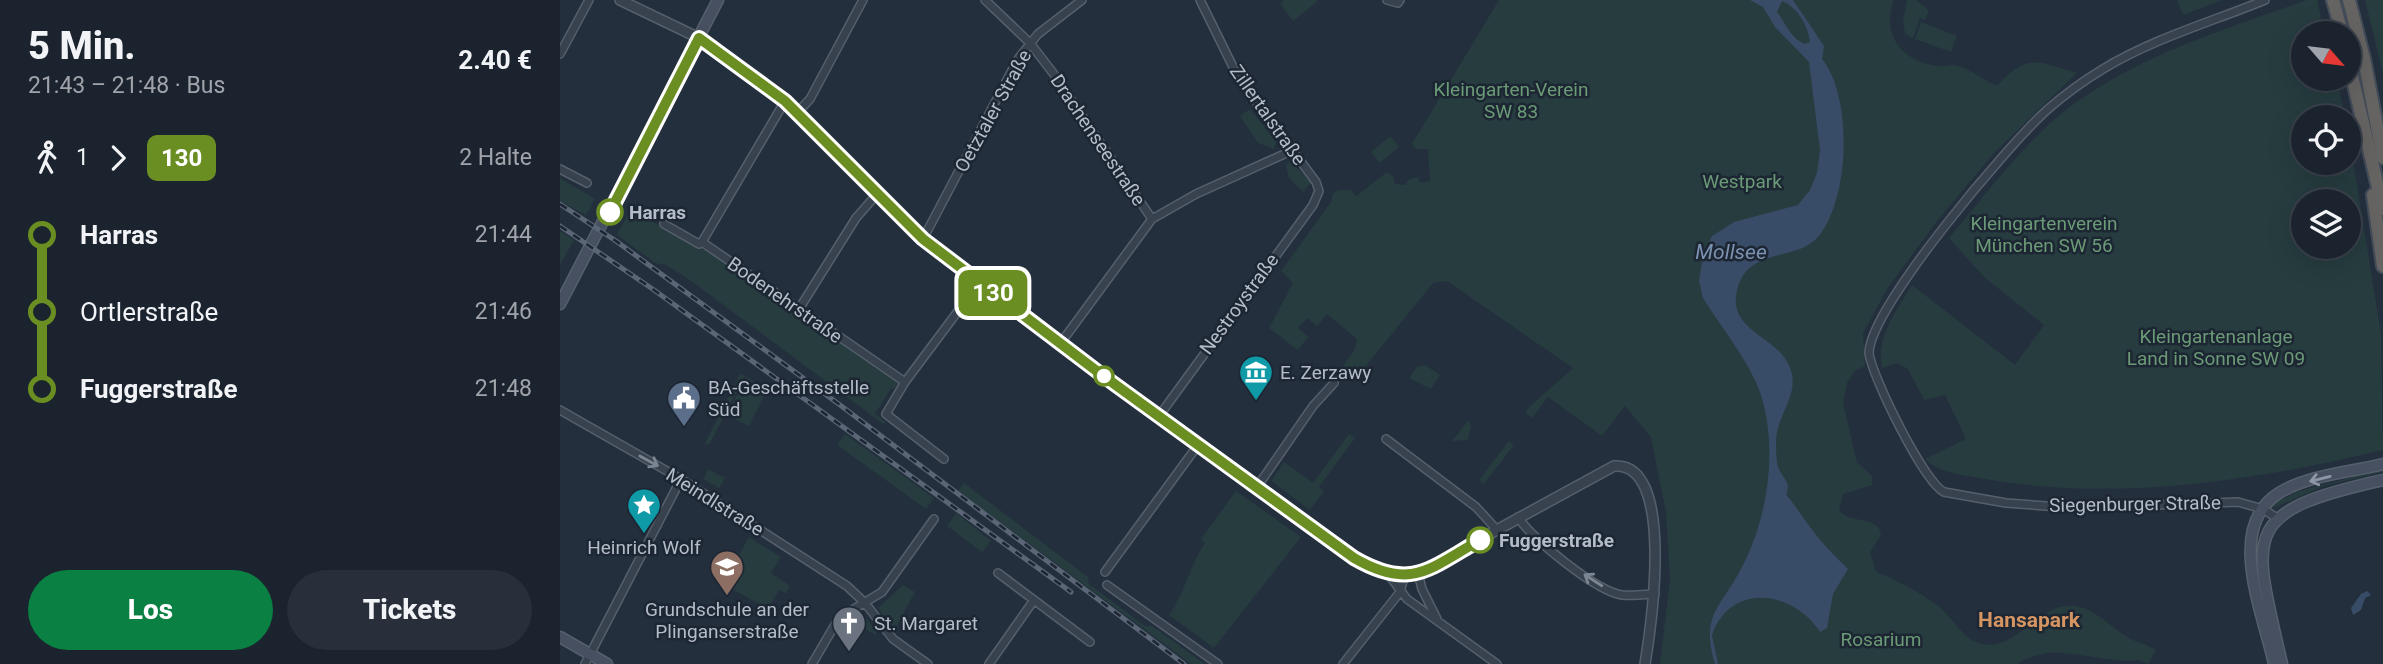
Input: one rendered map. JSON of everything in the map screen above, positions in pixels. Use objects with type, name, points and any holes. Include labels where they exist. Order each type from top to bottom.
[{"type":"highway","points":[[2333,0],[2339,21]]},
{"type":"highway","points":[[2348,0],[2383,120]]},
{"type":"highway","points":[[2364,59],[2383,209]]},
{"type":"highway","points":[[2357,91],[2377,159],[2383,266]]},
{"type":"main road","points":[[560,304],[718,0]]},
{"type":"main road","points":[[2274,664],[2249,546],[2255,524],[2263,509],[2277,494],[2297,485],[2383,464]]},
{"type":"main road","points":[[2282,664],[2261,567],[2264,538],[2277,518],[2302,501],[2383,480]]},
{"type":"main road","points":[[560,637],[588,659],[607,664]]},
{"type":"street","points":[[560,54],[589,0]]},
{"type":"street","points":[[620,0],[699,38],[785,101],[923,239],[979,283],[1339,548],[1388,574],[1404,576],[1418,573],[1614,466],[1628,465],[1640,475],[1650,509],[1656,556],[1655,594],[1645,664]]},
{"type":"street","points":[[797,113],[817,88],[863,0]]},
{"type":"street","name":"Drachenseestraße","points":[[985,0],[1030,44],[1152,219]]},
{"type":"street","name":"Oetztaler Straße","points":[[923,239],[1018,59],[1059,16],[1082,0]]},
{"type":"street","name":"Zillertalstraße","points":[[1200,0],[1238,77],[1316,182],[1319,191]]},
{"type":"street","points":[[1387,0],[1399,0]]},
{"type":"street","name":"Siegenburger Straße","points":[[2265,0],[2124,58],[2076,87],[2046,111],[2004,157],[1908,274],[1877,327],[1869,348],[1873,368],[1921,467],[1935,487],[1944,492],[1968,498],[2063,508],[2238,502],[2263,509],[2277,518]]},
{"type":"street","points":[[702,242],[785,101]]},
{"type":"street","points":[[1060,344],[1152,219],[1196,194],[1292,151]]},
{"type":"street","points":[[560,169],[587,183]]},
{"type":"street","name":"Nestroystraße","points":[[1158,416],[1313,205],[1319,191]]},
{"type":"street","points":[[799,309],[856,218],[877,194]]},
{"type":"street","name":"Bodenehrstraße","points":[[664,224],[699,244],[702,242],[905,382]]},
{"type":"street","points":[[944,459],[886,414],[905,382],[979,283]]},
{"type":"street","points":[[1256,487],[1313,406],[1334,383]]},
{"type":"street","name":"Meindlstraße","points":[[560,410],[681,479],[847,586],[865,603],[884,629],[928,664]]},
{"type":"street","points":[[1386,439],[1476,507],[1497,530]]},
{"type":"street","points":[[1105,572],[1198,445]]},
{"type":"street","points":[[588,659],[681,479]]},
{"type":"street","points":[[1518,517],[1543,545],[1607,589],[1622,595],[1655,594]]},
{"type":"street","points":[[812,664],[839,618],[882,592],[934,519]]},
{"type":"street","points":[[998,573],[1090,642]]},
{"type":"street","points":[[1418,573],[1422,589],[1438,620]]},
{"type":"street","points":[[1388,574],[1400,592],[1497,664]]},
{"type":"street","points":[[1343,664],[1400,592],[1404,576]]},
{"type":"street","points":[[1107,585],[1218,664]]},
{"type":"street","points":[[989,664],[1034,600]]},
{"type":"green space","points":[[1284,0],[1317,2],[1293,21],[1280,3]]},
{"type":"green space","name":"Westpark","points":[[1499,0],[1894,0],[1890,24],[1892,35],[1904,52],[1924,63],[1956,65],[1997,86],[2007,75],[2025,64],[2042,63],[2077,73],[1994,153],[1937,221],[1887,289],[1863,333],[1865,366],[1856,370],[1847,383],[1843,403],[1857,462],[1872,476],[1872,485],[1843,494],[1839,510],[1848,517],[1869,522],[1879,528],[1881,535],[1870,552],[1876,572],[1923,595],[1976,642],[1989,645],[2001,643],[2055,609],[2076,606],[2092,612],[2134,641],[2156,650],[2148,664],[2139,660],[2048,653],[2017,664],[1660,664],[1670,580],[1666,512],[1651,437],[1625,406],[1602,436],[1548,397],[1532,418],[1526,413],[1527,409],[1573,368],[1447,281],[1433,283],[1357,377],[1343,366],[1355,349],[1357,339],[1327,314],[1317,326],[1307,318],[1298,328],[1308,337],[1298,350],[1269,328],[1293,283],[1281,271],[1331,202],[1333,194],[1338,190],[1351,190],[1356,196],[1387,172],[1393,176],[1395,184],[1405,185],[1408,180],[1417,177],[1421,183],[1430,181],[1428,149],[1416,149],[1412,144]]},
{"type":"green space","points":[[1907,0],[1916,0],[1929,10],[1925,20],[1920,18],[1913,38],[1905,34],[1903,21]]},
{"type":"green space","points":[[2177,0],[2222,0],[2183,15]]},
{"type":"green space","name":"Kleingartenanlage Land in Sonne SW 09","points":[[2307,0],[2317,0],[2322,21],[2291,21],[2291,91],[2340,91],[2342,105],[2291,105],[2291,175],[2355,175],[2358,189],[2291,189],[2291,259],[2361,259],[2361,210],[2381,334],[2383,450],[2235,479],[2134,488],[2034,486],[1961,475],[1931,464],[1925,459],[1966,439],[1945,395],[1924,400],[1908,369],[1897,363],[1882,368],[1884,335],[1912,285],[2015,365],[2044,325],[1984,277],[1949,238],[2022,152],[2048,125],[2076,102],[2138,65],[2205,36]]},
{"type":"green space","points":[[2365,0],[2383,0],[2383,74]]},
{"type":"green space","points":[[1921,22],[1957,36],[1951,52],[1915,39]]},
{"type":"green space","points":[[1250,109],[1276,142],[1274,149],[1258,143],[1240,116]]},
{"type":"green space","points":[[1390,136],[1399,147],[1380,163],[1371,152]]},
{"type":"green space","points":[[1291,161],[1311,183],[1303,192],[1289,178],[1286,165]]},
{"type":"green space","points":[[560,178],[595,199],[586,215],[560,201]]},
{"type":"green space","points":[[630,210],[706,250],[900,381],[894,389],[891,388],[875,414],[886,422],[883,424],[694,283],[666,265],[655,263],[617,235]]},
{"type":"green space","points":[[560,231],[574,240],[560,265]]},
{"type":"green space","points":[[1425,365],[1440,375],[1431,389],[1409,378],[1417,367]]},
{"type":"green space","points":[[740,374],[745,376],[709,445],[705,443]]},
{"type":"green space","points":[[746,377],[768,388],[749,426],[727,415]]},
{"type":"green space","points":[[1469,420],[1471,426],[1468,440],[1452,441]]},
{"type":"green space","points":[[845,434],[934,498],[926,509],[837,445]]},
{"type":"green space","points":[[1349,434],[1355,438],[1319,487],[1324,491],[1310,510],[1271,481],[1284,462],[1313,483]]},
{"type":"green space","points":[[1509,441],[1514,445],[1484,484],[1479,480]]},
{"type":"green space","points":[[708,469],[725,478],[719,488],[703,479]]},
{"type":"green space","points":[[2383,469],[2383,472],[2324,486],[2274,508],[2272,505],[2296,492]]},
{"type":"green space","points":[[964,483],[1088,577],[1089,584],[1145,626],[1152,626],[1205,664],[1191,664],[958,491]]},
{"type":"green space","points":[[1236,491],[1301,537],[1214,648],[1169,615],[1205,543],[1201,539]]},
{"type":"green space","points":[[956,513],[991,541],[982,552],[947,526]]},
{"type":"green space","points":[[749,537],[781,557],[771,573],[790,586],[786,593],[779,590],[768,609],[723,584]]},
{"type":"green space","points":[[903,585],[915,592],[896,627],[889,625],[878,608]]},
{"type":"green space","points":[[863,613],[876,632],[876,635],[849,620]]},
{"type":"water","name":"Mollsee","points":[[1750,0],[1793,0],[1824,46],[1822,59],[1832,76],[1843,122],[1842,174],[1829,220],[1818,237],[1808,245],[1771,257],[1749,269],[1741,280],[1736,307],[1746,325],[1780,352],[1791,371],[1792,391],[1776,440],[1777,464],[1788,486],[1787,496],[1822,542],[1848,569],[1833,594],[1827,628],[1820,632],[1809,618],[1779,601],[1763,598],[1733,606],[1721,618],[1712,635],[1718,664],[1715,664],[1711,647],[1711,622],[1742,567],[1758,527],[1768,483],[1769,438],[1766,416],[1756,383],[1743,358],[1703,298],[1699,281],[1703,255],[1712,236],[1734,222],[1798,205],[1810,190],[1817,173],[1820,150],[1809,62],[1775,27],[1763,7]],"holes":[[[1782,1],[1793,8],[1801,18],[1810,42],[1805,44],[1789,31],[1777,12]]]},
{"type":"water","points":[[2367,591],[2371,595],[2365,598],[2361,610],[2353,615],[2351,608],[2361,594]]},
{"type":"railway","points":[[560,204],[616,241],[840,405],[1184,664]]},
{"type":"railway","points":[[560,226],[654,290],[1071,592]]},
{"type":"bus line","name":"130","points":[[610,212],[699,38],[747,70],[785,101],[923,239],[1102,375],[1354,558],[1388,574],[1411,575],[1434,566],[1480,540]]},
{"type":"place","name":"Harras","points":[[610,212]]},
{"type":"place","name":"E. Zerzawy","points":[[1256,402]]},
{"type":"place","name":"BA-Geschäftsstelle Süd","points":[[684,428]]},
{"type":"place","name":"Heinrich Wolf","points":[[644,535]]},
{"type":"place","name":"Fuggerstraße","points":[[1480,540]]},
{"type":"place","name":"Grundschule an der Plinganserstraße","points":[[727,597]]},
{"type":"place","name":"St. Margaret","points":[[849,653]]},
{"type":"district","name":"Hansapark","points":[[2029,620]]},
{"type":"park label","name":"Kleingarten-Verein SW 83","points":[[1511,100]]},
{"type":"park label","name":"Kleingartenverein München SW 56","points":[[2044,234]]},
{"type":"park label","name":"Rosarium","points":[[1881,639]]}]
